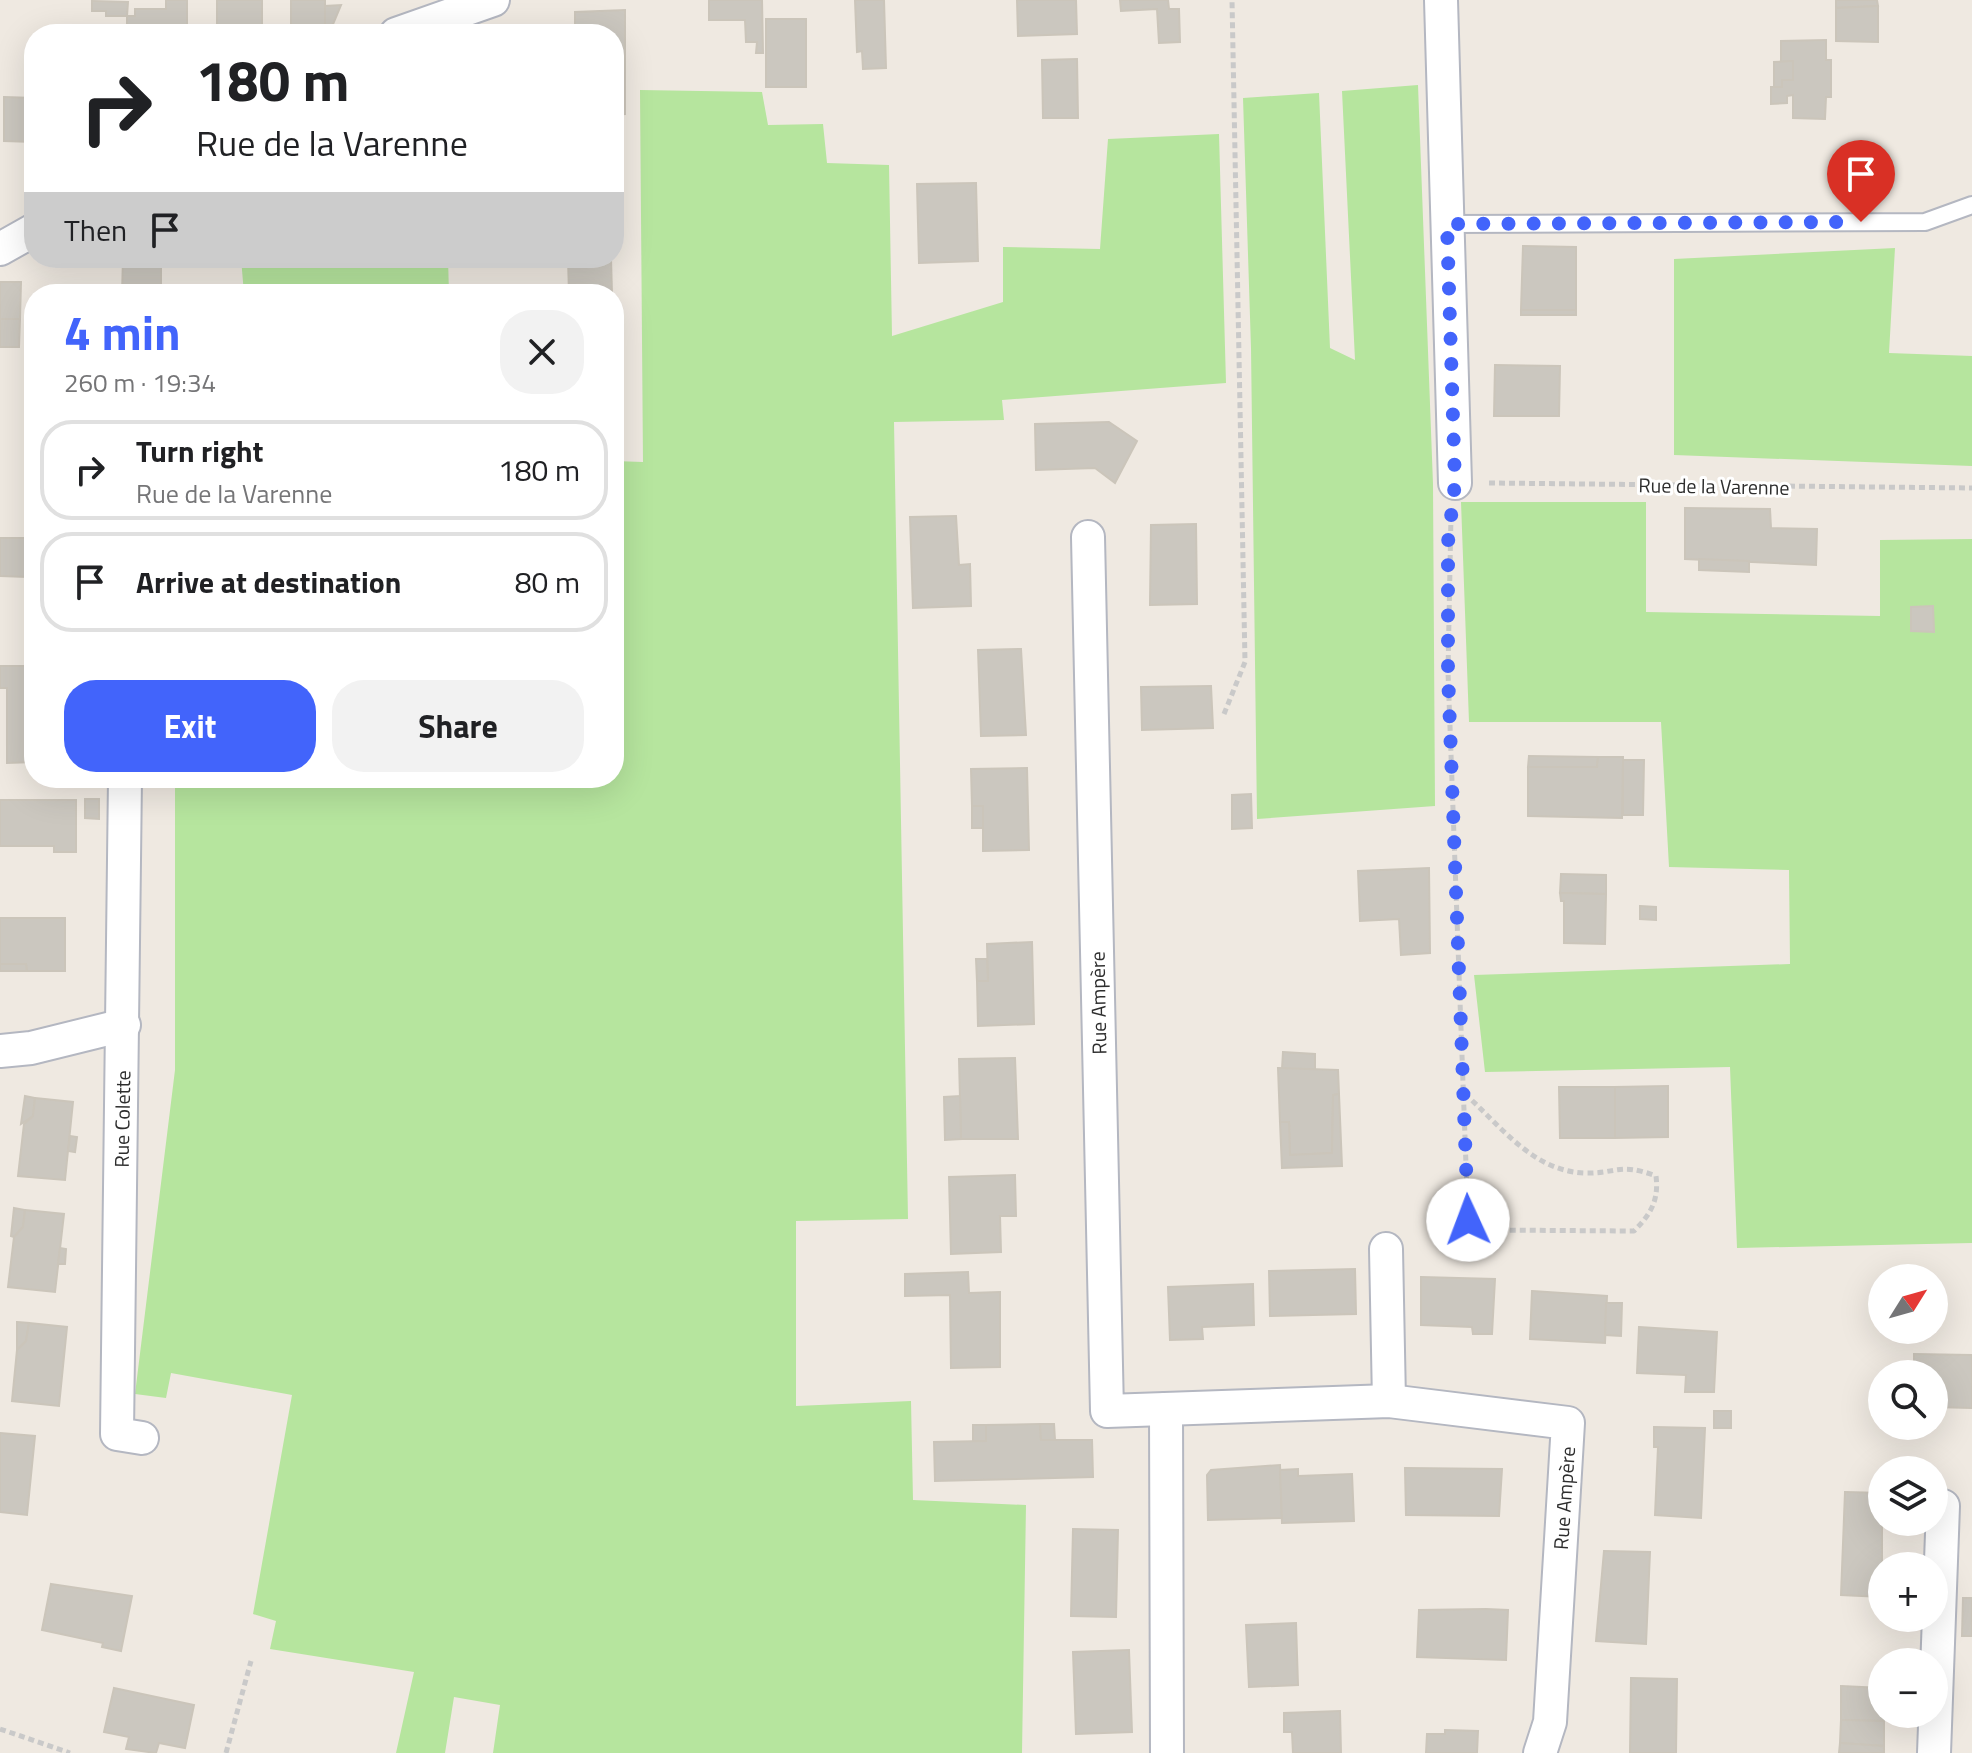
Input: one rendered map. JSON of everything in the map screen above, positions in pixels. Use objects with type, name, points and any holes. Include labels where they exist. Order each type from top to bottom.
[{"type":"street","points":[[425,24],[493,0]]},
{"type":"street","points":[[1441,0],[1455,483]]},
{"type":"street","points":[[0,249],[24,236]]},
{"type":"street","name":"Rue Ampère","points":[[1088,537],[1107,1411],[1389,1401],[1568,1423],[1550,1722],[1540,1753]]},
{"type":"street","name":"Rue Colette","points":[[125,788],[117,1434],[142,1438]]},
{"type":"street","points":[[0,1051],[31,1048],[124,1025]]},
{"type":"street","points":[[1386,1249],[1389,1401]]},
{"type":"street","points":[[1166,1409],[1167,1753]]},
{"type":"street","points":[[1934,1753],[1942,1536]]},
{"type":"lane","points":[[1447,224],[1925,222],[1972,205]]},
{"type":"path","points":[[1224,714],[1245,662],[1232,0]]},
{"type":"path","points":[[1455,483],[1448,542],[1448,672],[1468,1220],[1484,1230],[1634,1231],[1649,1216],[1658,1194],[1656,1176],[1632,1167],[1583,1173],[1549,1165],[1526,1153],[1464,1093]]},
{"type":"path","name":"Rue de la Varenne","points":[[1455,483],[1972,488]]},
{"type":"path","points":[[226,1753],[251,1661]]},
{"type":"path","points":[[0,1729],[70,1753]]},
{"type":"green space","points":[[1418,85],[1433,484],[1435,806],[1257,819],[1251,348],[1243,98],[1319,93],[1330,348],[1355,360],[1342,91]]},
{"type":"green space","points":[[640,90],[762,92],[768,125],[823,124],[827,163],[889,165],[892,336],[1003,302],[1003,247],[1100,249],[1108,139],[1219,134],[1226,383],[1002,400],[1004,420],[894,422],[908,1219],[796,1221],[796,1406],[911,1401],[913,1500],[1026,1505],[1022,1753],[493,1753],[500,1705],[454,1697],[445,1753],[396,1753],[414,1672],[270,1649],[276,1621],[253,1614],[292,1395],[171,1373],[166,1398],[135,1394],[175,1070],[175,788],[624,788],[624,461],[643,462]]},
{"type":"green space","points":[[1895,248],[1889,353],[1972,356],[1972,466],[1674,455],[1674,259]]},
{"type":"green space","points":[[242,268],[448,268],[449,284],[243,284]]},
{"type":"green space","points":[[1461,502],[1646,502],[1646,612],[1880,616],[1880,540],[1972,539],[1972,1243],[1737,1248],[1730,1067],[1485,1072],[1474,975],[1790,964],[1789,870],[1669,867],[1661,722],[1469,722]]},
{"type":"building","points":[[166,0],[187,0],[187,24],[127,24],[127,16],[135,16],[135,9],[166,9]]},
{"type":"building","points":[[217,0],[262,0],[262,24],[217,24]]},
{"type":"building","points":[[291,0],[325,0],[325,24],[291,24]]},
{"type":"building","points":[[709,0],[762,0],[763,53],[756,53],[757,42],[746,42],[745,20],[709,20]]},
{"type":"building","points":[[855,0],[884,0],[886,68],[863,69],[862,51],[857,52]]},
{"type":"building","points":[[1017,0],[1076,0],[1077,34],[1018,36]]},
{"type":"building","points":[[1120,0],[1168,0],[1169,9],[1179,9],[1180,42],[1159,43],[1157,9],[1121,11]]},
{"type":"building","points":[[1836,0],[1877,0],[1878,6],[1836,8]]},
{"type":"building","points":[[92,1],[128,2],[127,16],[106,16],[106,11],[92,11]]},
{"type":"building","points":[[341,5],[333,24],[325,24],[325,6]]},
{"type":"building","points":[[1878,6],[1878,42],[1836,41],[1836,8]]},
{"type":"building","points":[[625,10],[625,114],[624,24],[575,24],[575,12]]},
{"type":"building","points":[[766,19],[806,19],[806,87],[766,87]]},
{"type":"building","points":[[1826,40],[1826,60],[1831,60],[1831,97],[1826,97],[1825,119],[1793,118],[1793,95],[1787,96],[1787,103],[1771,104],[1771,87],[1782,87],[1782,80],[1793,80],[1793,61],[1781,62],[1781,41]]},
{"type":"building","points":[[1077,59],[1078,118],[1043,118],[1042,60]]},
{"type":"building","points":[[1793,61],[1793,80],[1782,80],[1782,87],[1774,87],[1774,62]]},
{"type":"building","points":[[4,97],[24,98],[24,142],[4,141]]},
{"type":"building","points":[[976,183],[978,261],[919,263],[917,184]]},
{"type":"building","points":[[1523,246],[1576,247],[1576,310],[1521,310]]},
{"type":"building","points":[[123,268],[161,268],[161,284],[122,284]]},
{"type":"building","points":[[568,268],[611,268],[612,284],[569,284]]},
{"type":"building","points":[[0,282],[21,282],[20,319],[0,319]]},
{"type":"building","points":[[1521,310],[1576,310],[1576,315],[1521,315]]},
{"type":"building","points":[[0,319],[20,319],[19,347],[0,347]]},
{"type":"building","points":[[1495,365],[1560,366],[1559,416],[1494,416]]},
{"type":"building","points":[[1109,422],[1137,441],[1115,483],[1095,468],[1036,470],[1035,424]]},
{"type":"building","points":[[1685,508],[1770,509],[1771,528],[1817,529],[1816,565],[1685,559]]},
{"type":"building","points":[[956,516],[959,565],[970,564],[971,606],[913,608],[910,517]]},
{"type":"building","points":[[1196,524],[1197,604],[1150,605],[1151,525]]},
{"type":"building","points":[[0,538],[24,538],[24,577],[0,576]]},
{"type":"building","points":[[1699,559],[1749,561],[1749,572],[1699,570]]},
{"type":"building","points":[[1933,606],[1934,632],[1911,631],[1911,607]]},
{"type":"building","points":[[1021,649],[1026,735],[981,736],[978,650]]},
{"type":"building","points":[[0,666],[24,666],[24,762],[7,763],[7,688],[0,688]]},
{"type":"building","points":[[1211,686],[1213,728],[1142,730],[1141,687]]},
{"type":"building","points":[[1529,756],[1598,757],[1597,767],[1528,767]]},
{"type":"building","points":[[1598,757],[1623,757],[1622,818],[1528,816],[1528,767],[1597,767]]},
{"type":"building","points":[[1623,760],[1644,760],[1643,815],[1623,815]]},
{"type":"building","points":[[1027,768],[1029,850],[983,851],[983,806],[972,806],[971,769]]},
{"type":"building","points":[[1251,794],[1252,828],[1232,829],[1232,795]]},
{"type":"building","points":[[85,799],[99,799],[99,819],[85,818]]},
{"type":"building","points":[[0,800],[76,800],[76,852],[54,852],[54,846],[0,846]]},
{"type":"building","points":[[972,806],[983,806],[983,828],[972,828]]},
{"type":"building","points":[[1429,868],[1430,953],[1401,955],[1399,919],[1360,921],[1358,871]]},
{"type":"building","points":[[1561,874],[1606,875],[1606,894],[1560,893]]},
{"type":"building","points":[[1560,893],[1606,894],[1605,944],[1564,943],[1564,901],[1561,901]]},
{"type":"building","points":[[1640,906],[1656,907],[1656,920],[1640,919]]},
{"type":"building","points":[[0,918],[65,918],[65,971],[27,971],[26,964],[0,964]]},
{"type":"building","points":[[1032,942],[1034,1024],[978,1026],[977,981],[988,981],[987,944]]},
{"type":"building","points":[[976,959],[987,959],[988,981],[977,981]]},
{"type":"building","points":[[0,964],[26,964],[27,971],[0,971]]},
{"type":"building","points":[[1283,1052],[1315,1054],[1315,1070],[1282,1069]]},
{"type":"building","points":[[1015,1058],[1018,1139],[961,1139],[959,1059]]},
{"type":"building","points":[[1278,1068],[1338,1070],[1339,1094],[1333,1095],[1332,1153],[1290,1155],[1289,1122],[1280,1122]]},
{"type":"building","points":[[1668,1086],[1668,1137],[1615,1138],[1615,1087]]},
{"type":"building","points":[[1559,1087],[1615,1087],[1615,1138],[1560,1138]]},
{"type":"building","points":[[1339,1094],[1342,1166],[1282,1168],[1280,1122],[1289,1122],[1290,1155],[1332,1153],[1333,1095]]},
{"type":"building","points":[[25,1096],[35,1098],[33,1116],[21,1124]]},
{"type":"building","points":[[960,1096],[961,1139],[945,1140],[944,1097]]},
{"type":"building","points":[[35,1098],[73,1102],[65,1180],[18,1176],[24,1124],[33,1116]]},
{"type":"building","points":[[70,1136],[77,1137],[75,1152],[68,1151]]},
{"type":"building","points":[[1015,1175],[1016,1216],[1000,1216],[1001,1252],[951,1254],[949,1177]]},
{"type":"building","points":[[14,1208],[25,1210],[23,1227],[14,1237],[11,1236]]},
{"type":"building","points":[[25,1210],[64,1214],[55,1292],[8,1287],[14,1237],[23,1227]]},
{"type":"building","points":[[60,1248],[66,1249],[65,1264],[58,1264]]},
{"type":"building","points":[[1355,1269],[1356,1314],[1270,1316],[1269,1271]]},
{"type":"building","points":[[968,1272],[969,1293],[1000,1292],[1000,1367],[951,1368],[950,1295],[905,1296],[905,1274]]},
{"type":"building","points":[[1421,1277],[1495,1279],[1492,1334],[1473,1334],[1472,1327],[1421,1325]]},
{"type":"building","points":[[1253,1284],[1254,1325],[1202,1327],[1203,1339],[1170,1340],[1168,1287]]},
{"type":"building","points":[[1532,1291],[1607,1296],[1605,1343],[1530,1339]]},
{"type":"building","points":[[1606,1303],[1622,1303],[1621,1336],[1605,1335]]},
{"type":"building","points":[[17,1322],[29,1323],[26,1341],[17,1350]]},
{"type":"building","points":[[29,1323],[67,1327],[59,1406],[12,1401],[17,1350],[26,1341]]},
{"type":"building","points":[[1639,1327],[1717,1332],[1714,1392],[1685,1392],[1686,1375],[1637,1373]]},
{"type":"building","points":[[1914,1354],[1972,1355],[1972,1408],[1948,1407],[1948,1360],[1914,1360]]},
{"type":"building","points":[[1714,1411],[1731,1411],[1731,1428],[1714,1428]]},
{"type":"building","points":[[1040,1424],[1041,1440],[1092,1440],[1093,1477],[935,1481],[934,1442],[986,1441],[986,1425]]},
{"type":"building","points":[[1040,1424],[1054,1424],[1055,1440],[1041,1440]]},
{"type":"building","points":[[973,1425],[986,1425],[986,1441],[973,1441]]},
{"type":"building","points":[[1654,1427],[1705,1428],[1701,1518],[1655,1515],[1658,1447],[1654,1447]]},
{"type":"building","points":[[0,1433],[35,1436],[27,1515],[0,1512]]},
{"type":"building","points":[[1280,1465],[1282,1518],[1208,1520],[1207,1475],[1211,1470]]},
{"type":"building","points":[[1405,1468],[1502,1469],[1499,1516],[1406,1515]]},
{"type":"building","points":[[1298,1469],[1298,1476],[1352,1474],[1354,1521],[1282,1523],[1280,1470]]},
{"type":"building","points":[[1845,1492],[1868,1493],[1868,1536],[1882,1536],[1882,1552],[1868,1552],[1868,1596],[1841,1595]]},
{"type":"building","points":[[1073,1529],[1118,1530],[1116,1617],[1071,1616]]},
{"type":"building","points":[[1604,1551],[1650,1552],[1646,1644],[1596,1641]]},
{"type":"building","points":[[51,1584],[132,1596],[121,1651],[102,1647],[103,1643],[42,1630]]},
{"type":"building","points":[[1963,1598],[1972,1598],[1972,1636],[1962,1636]]},
{"type":"building","points":[[1419,1610],[1508,1610],[1506,1660],[1417,1657]]},
{"type":"building","points":[[1296,1623],[1298,1685],[1249,1687],[1246,1625]]},
{"type":"building","points":[[1129,1650],[1132,1732],[1076,1734],[1073,1652]]},
{"type":"building","points":[[1631,1678],[1677,1679],[1676,1753],[1630,1753]]},
{"type":"building","points":[[1841,1686],[1868,1687],[1868,1721],[1841,1720]]},
{"type":"building","points":[[114,1688],[194,1705],[185,1748],[159,1743],[156,1753],[126,1749],[129,1737],[104,1732]]},
{"type":"building","points":[[1340,1711],[1341,1753],[1293,1753],[1292,1732],[1284,1732],[1284,1713]]},
{"type":"building","points":[[1841,1720],[1868,1721],[1868,1728],[1884,1728],[1884,1746],[1840,1743]]},
{"type":"building","points":[[1445,1730],[1478,1731],[1477,1753],[1426,1753],[1427,1734],[1445,1734]]},
{"type":"building","points":[[1840,1743],[1884,1746],[1884,1753],[1839,1753]]},
{"type":"route","points":[[1468,1220],[1448,672],[1448,542],[1455,483],[1447,224],[1861,222]]}]
